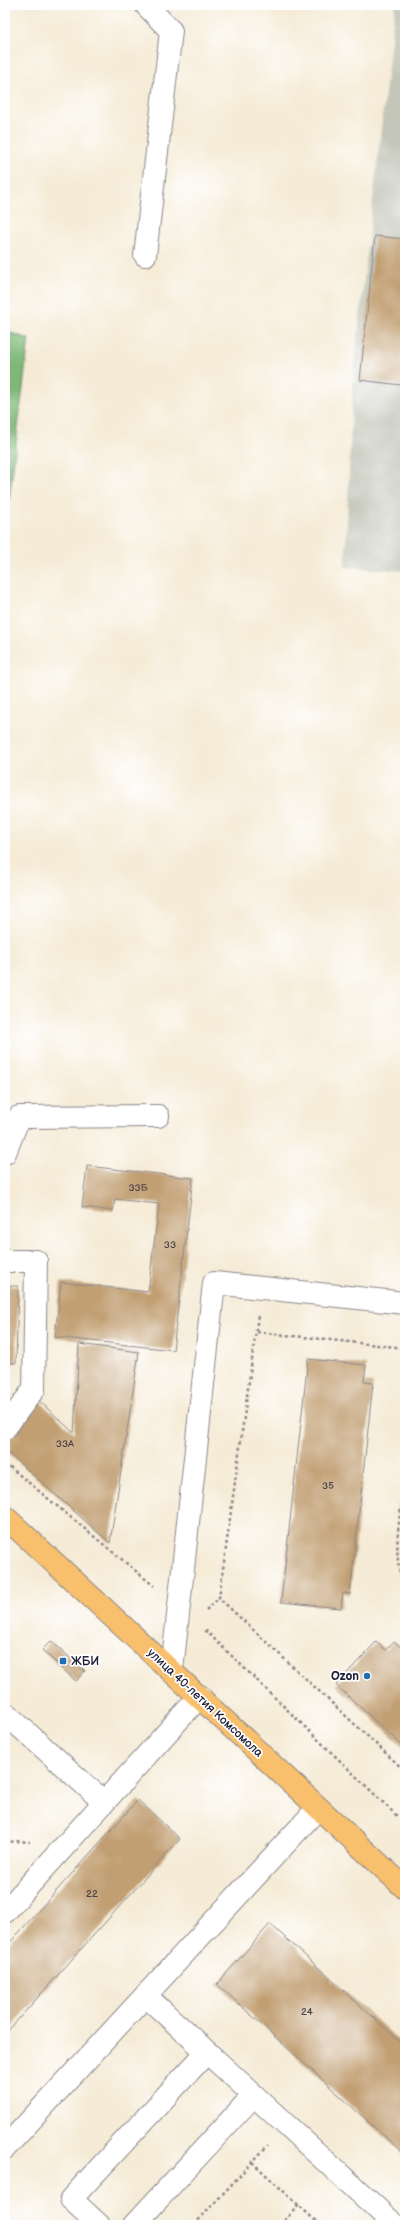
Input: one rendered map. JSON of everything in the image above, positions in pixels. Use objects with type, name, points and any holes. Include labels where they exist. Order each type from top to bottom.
[{"type":"main road","name":"улица 40-летия Комсомола","points":[[5,1517],[172,1670],[405,1888]]},
{"type":"street","points":[[145,256],[171,31],[146,5]]},
{"type":"street","points":[[5,1153],[19,1117],[158,1116]]},
{"type":"street","points":[[5,1261],[36,1261],[34,1389],[5,1428]]},
{"type":"street","points":[[172,1670],[214,1283],[405,1303]]},
{"type":"street","points":[[5,1912],[200,1696]]},
{"type":"street","points":[[5,1713],[104,1802]]},
{"type":"street","points":[[5,2148],[318,1808]]},
{"type":"street","points":[[146,1996],[395,2225]]},
{"type":"street","points":[[99,2225],[71,2199],[207,2052]]},
{"type":"street","points":[[134,2225],[254,2095]]},
{"type":"path","points":[[262,1288],[219,1598],[405,1771]]},
{"type":"path","points":[[257,1332],[405,1348]]},
{"type":"path","points":[[405,1480],[397,1553],[400,1572],[405,1586]]},
{"type":"path","points":[[194,2225],[286,2125]]},
{"type":"path","points":[[252,2162],[320,2225]]},
{"type":"path","points":[[280,2225],[299,2205]]},
{"type":"shaded area","points":[[395,5],[405,5],[405,571],[345,567],[353,379]]},
{"type":"green space","points":[[5,331],[29,339],[5,533]]},
{"type":"building","points":[[375,236],[405,239],[405,345],[401,385],[360,380]]},
{"type":"building","points":[[87,1166],[193,1178],[173,1350],[55,1337],[61,1282],[148,1292],[159,1204],[115,1199],[113,1211],[82,1207]]},
{"type":"building","points":[[5,1286],[18,1286],[16,1363],[5,1363]]},
{"type":"building","points":[[79,1344],[139,1352],[110,1543],[5,1450],[5,1439],[36,1398],[74,1433]]},
{"type":"building","points":[[308,1359],[366,1365],[364,1382],[373,1383],[350,1594],[343,1593],[341,1608],[281,1602]]},
{"type":"building","points":[[51,1641],[85,1671],[76,1681],[42,1650]]},
{"type":"building","points":[[394,1641],[405,1651],[405,1748],[336,1685],[376,1642],[386,1650]]},
{"type":"building","points":[[138,1800],[180,1839],[5,2034],[5,1948]]},
{"type":"building","points":[[270,1924],[405,2046],[405,2155],[217,1984]]},
{"type":"place","name":"ЖБИ","points":[[63,1661]]},
{"type":"place","name":"Ozon","points":[[367,1676]]}]
